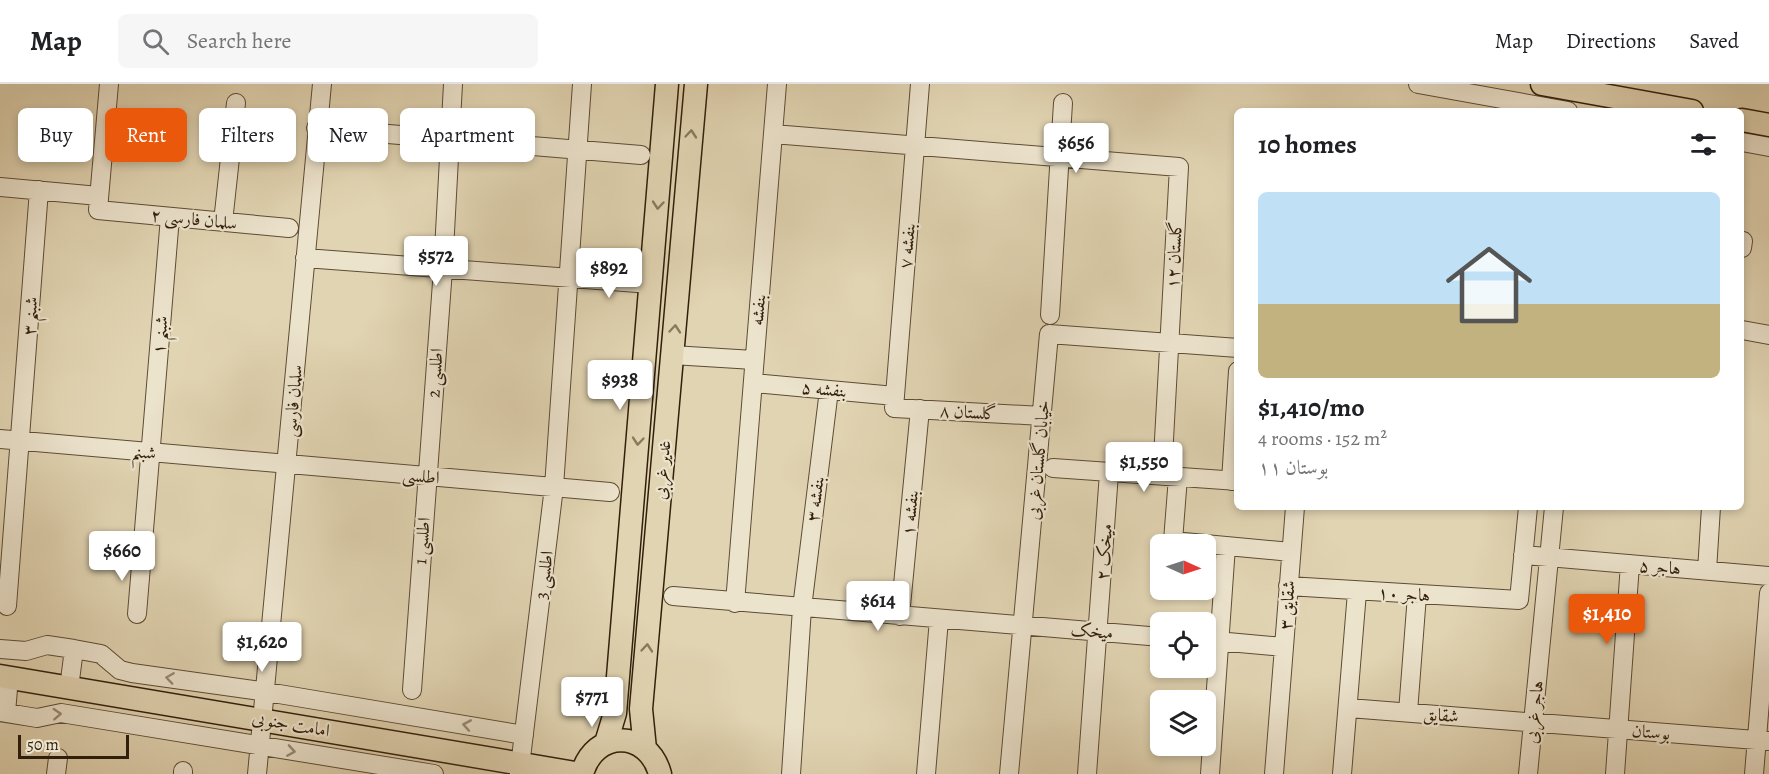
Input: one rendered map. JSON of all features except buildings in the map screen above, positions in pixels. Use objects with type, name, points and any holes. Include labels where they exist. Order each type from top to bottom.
[{"type":"main road","name":"غدیر غربی","points":[[606,743],[615,713],[667,84]]},
{"type":"main road","name":"غدیر غربی","points":[[645,748],[641,709],[696,84]]},
{"type":"main road","points":[[1542,84],[1675,108]]},
{"type":"main road","points":[[1744,120],[1769,125]]},
{"type":"main road","name":"امامت جنوبی","points":[[5,677],[263,719],[519,769],[581,774]]},
{"type":"main road","points":[[581,774],[590,755],[606,743],[626,740],[645,748],[652,756],[660,774]]},
{"type":"street","points":[[99,203],[109,84]]},
{"type":"street","name":"سلمان فارسی","points":[[319,108],[322,84]]},
{"type":"street","name":"اطلسی 2","points":[[451,108],[453,84]]},
{"type":"street","name":"اطلسی 3","points":[[519,769],[554,488],[582,84]]},
{"type":"street","name":"بنفشه","points":[[735,603],[777,84]]},
{"type":"street","name":"بنفشه ۷","points":[[895,402],[920,84]]},
{"type":"street","points":[[1418,84],[1551,108]]},
{"type":"street","points":[[223,222],[236,103]]},
{"type":"street","points":[[1050,315],[1063,103]]},
{"type":"street","points":[[773,134],[1059,157]]},
{"type":"street","points":[[1744,142],[1769,147]]},
{"type":"street","points":[[535,147],[641,155]]},
{"type":"street","name":"گلستان ۱۲","points":[[1059,157],[1179,167],[1169,343],[1173,541],[1226,546]]},
{"type":"street","name":"سلمان فارسی","points":[[257,774],[267,692],[313,162]]},
{"type":"street","name":"اطلسی 2","points":[[428,476],[443,269],[447,162]]},
{"type":"street","name":"سلمان فارسی ۲","points":[[0,187],[39,190],[170,217],[290,228]]},
{"type":"street","name":"شبنم ۳","points":[[8,606],[39,190]]},
{"type":"street","name":"شبنم ۱","points":[[137,614],[170,217]]},
{"type":"street","points":[[305,258],[651,284]]},
{"type":"street","points":[[1744,330],[1769,335]]},
{"type":"street","name":"خیابان گلستان غربی","points":[[1009,774],[1048,334],[1234,348]]},
{"type":"street","points":[[672,355],[754,360]]},
{"type":"street","name":"بنفشه ۵","points":[[753,383],[829,390],[895,402]]},
{"type":"street","name":"بنفشه ۳","points":[[791,774],[802,608],[829,390]]},
{"type":"street","name":"گلستان ۸","points":[[895,402],[920,410],[1042,417]]},
{"type":"street","name":"بنفشه ۱","points":[[900,616],[920,410]]},
{"type":"street","name":"شبنم","points":[[0,439],[287,465]]},
{"type":"street","name":"اطلسی","points":[[287,465],[610,492]]},
{"type":"street","points":[[1053,468],[1234,481]]},
{"type":"street","name":"میخک ۲","points":[[1087,774],[1109,473]]},
{"type":"street","name":"اطلسی 1","points":[[412,690],[428,476]]},
{"type":"street","name":"شقایق ۳","points":[[1274,774],[1295,510]]},
{"type":"street","points":[[1523,555],[1528,510]]},
{"type":"street","name":"هاجر غربی","points":[[1528,774],[1554,510]]},
{"type":"street","points":[[1707,570],[1711,510]]},
{"type":"street","points":[[1216,614],[1226,546],[1291,552]]},
{"type":"street","name":"هاجر ۵","points":[[1523,555],[1769,576]]},
{"type":"street","name":"هاجر ۱۰","points":[[1288,586],[1357,592],[1519,600],[1523,555]]},
{"type":"street","points":[[1615,774],[1630,564]]},
{"type":"street","points":[[1342,774],[1357,592]]},
{"type":"street","points":[[1754,774],[1762,741],[1769,593]]},
{"type":"street","points":[[1408,712],[1417,595]]},
{"type":"street","points":[[674,596],[1023,626]]},
{"type":"street","points":[[926,774],[939,619]]},
{"type":"street","name":"میخک","points":[[1023,626],[1150,636]]},
{"type":"street","points":[[1216,641],[1284,647]]},
{"type":"street","points":[[0,649],[26,651],[46,645],[74,649],[101,654],[120,670],[126,672],[267,692],[524,735]]},
{"type":"street","points":[[69,688],[74,649]]},
{"type":"street","points":[[5,677],[3,712],[37,718],[61,713],[434,774]]},
{"type":"street","points":[[1210,774],[1212,678]]},
{"type":"street","name":"شقایق","points":[[1349,708],[1533,722]]},
{"type":"street","name":"بوستان","points":[[1533,722],[1762,741]]}]
